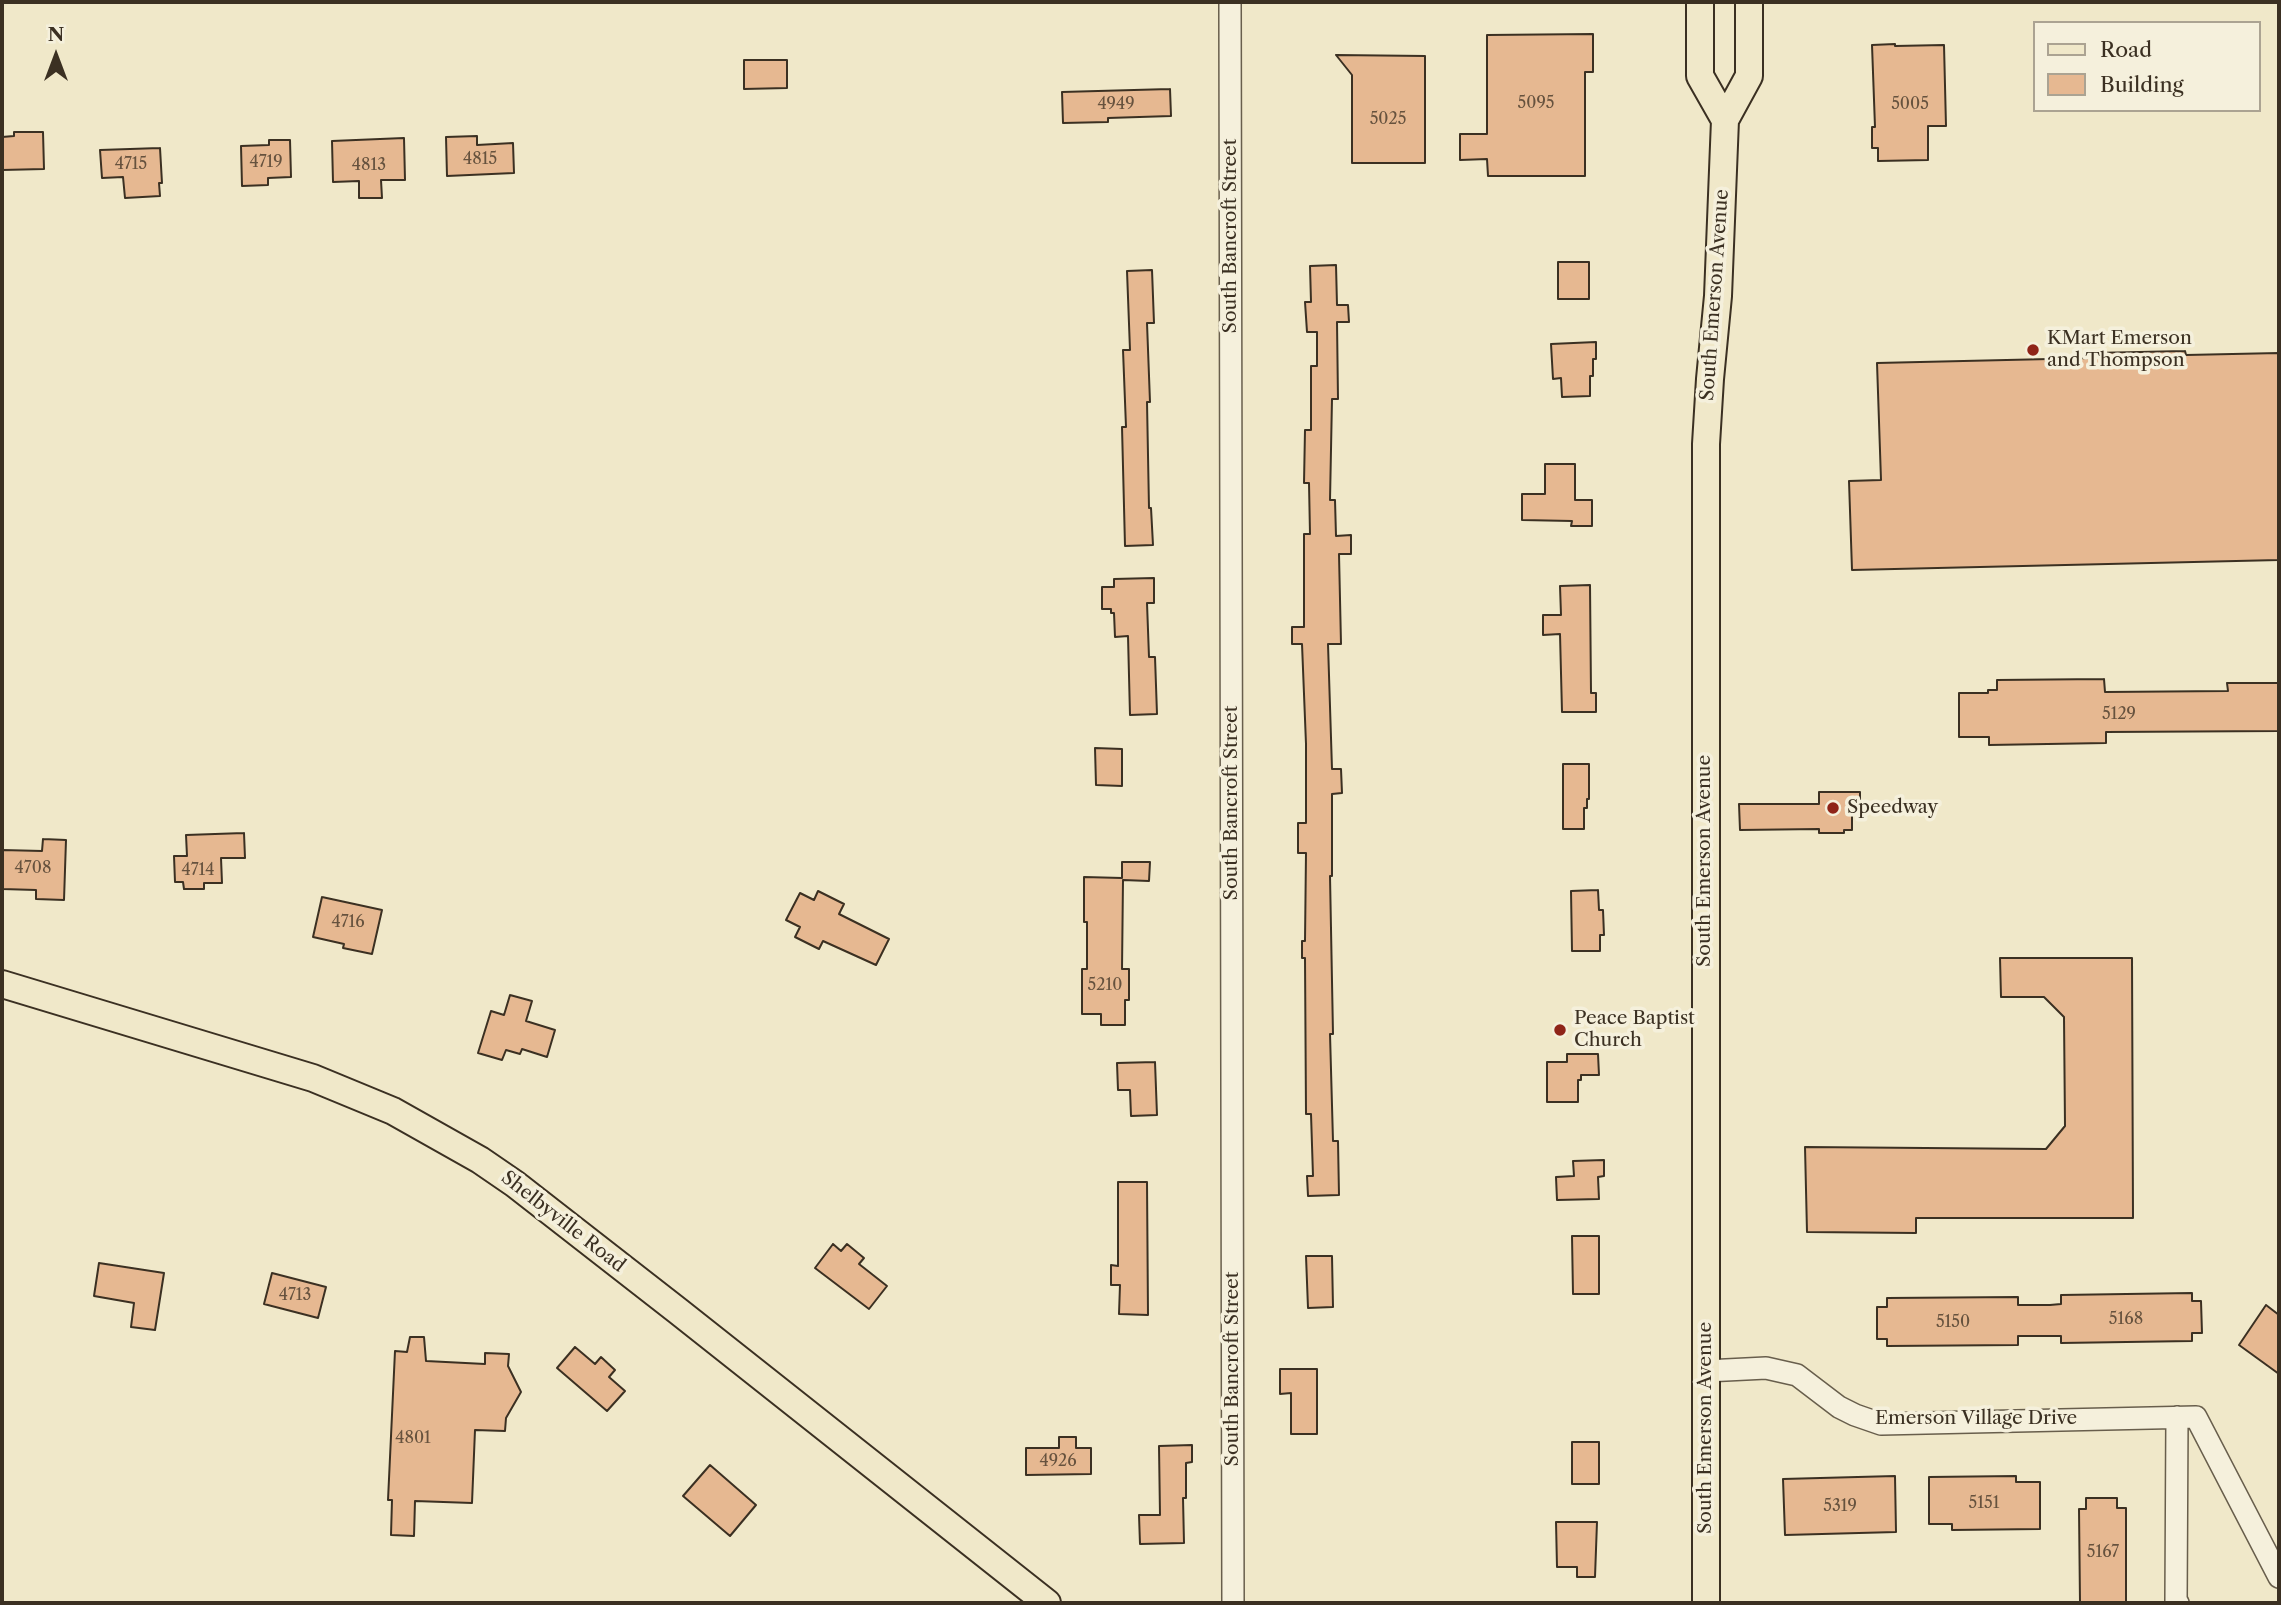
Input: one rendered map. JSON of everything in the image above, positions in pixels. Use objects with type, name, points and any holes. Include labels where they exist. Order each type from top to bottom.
[{"type":"main road","points":[[1700,2],[1700,76],[1725,120]]},
{"type":"main road","name":"South Emerson Avenue","points":[[1706,1603],[1706,444],[1718,296],[1725,120],[1749,76],[1749,2]]},
{"type":"main road","name":"Shelbyville Road","points":[[2,984],[284,1068],[331,1085],[393,1111],[480,1160],[515,1184],[678,1311],[1047,1603]]},
{"type":"street","name":"South Bancroft Street","points":[[1230,2],[1233,1603]]},
{"type":"street","name":"Emerson Village Drive","points":[[1706,1371],[1766,1368],[1797,1375],[1839,1407],[1855,1416],[1881,1424],[2196,1417],[2279,1577]]},
{"type":"street","points":[[2177,1417],[2178,1603]]},
{"type":"building","points":[[1593,34],[1593,72],[1585,72],[1585,176],[1488,176],[1487,159],[1460,160],[1460,134],[1487,134],[1487,35]]},
{"type":"building","points":[[1872,45],[1944,45],[1946,126],[1928,126],[1928,160],[1878,161],[1878,148],[1872,148],[1872,127],[1875,127]]},
{"type":"building","points":[[1336,55],[1425,56],[1425,163],[1352,163],[1352,75]]},
{"type":"building","points":[[744,60],[787,60],[787,88],[744,89]]},
{"type":"building","points":[[1170,89],[1171,116],[1063,123],[1062,92]]},
{"type":"building","points":[[14,132],[43,132],[44,169],[2,170],[2,137],[14,136]]},
{"type":"building","points":[[477,136],[477,145],[513,143],[514,173],[447,176],[446,137]]},
{"type":"building","points":[[404,138],[405,180],[381,180],[382,198],[359,198],[359,181],[333,182],[332,141]]},
{"type":"building","points":[[269,140],[290,140],[291,177],[268,178],[268,185],[242,186],[241,146],[269,145]]},
{"type":"building","points":[[160,148],[160,196],[125,198],[123,177],[102,178],[100,150]]},
{"type":"building","points":[[1558,262],[1589,262],[1589,299],[1558,299]]},
{"type":"building","points":[[1336,265],[1337,305],[1348,305],[1349,322],[1337,322],[1338,399],[1332,399],[1330,500],[1335,500],[1336,536],[1351,535],[1351,554],[1339,554],[1341,644],[1328,644],[1332,769],[1341,769],[1342,793],[1332,794],[1330,876],[1333,1141],[1338,1141],[1339,1195],[1308,1196],[1307,1176],[1313,1176],[1311,1114],[1306,1114],[1305,958],[1302,958],[1302,941],[1305,941],[1306,853],[1298,853],[1298,823],[1306,823],[1306,744],[1302,644],[1292,644],[1292,627],[1304,627],[1304,534],[1310,534],[1309,483],[1304,483],[1305,430],[1311,430],[1311,366],[1317,366],[1317,332],[1307,332],[1305,302],[1311,302],[1310,266]]},
{"type":"building","points":[[1152,270],[1154,323],[1147,323],[1150,402],[1147,402],[1149,508],[1153,545],[1125,546],[1122,427],[1126,427],[1123,350],[1130,350],[1127,271]]},
{"type":"building","points":[[1596,342],[1593,376],[1590,376],[1590,396],[1562,397],[1561,378],[1553,379],[1551,344]]},
{"type":"building","points":[[2185,351],[2186,355],[2279,353],[2279,560],[1852,570],[1849,481],[1881,480],[1877,363],[2093,358],[2093,353]]},
{"type":"building","points":[[1545,464],[1575,464],[1575,500],[1592,500],[1592,526],[1571,526],[1572,521],[1522,520],[1522,494],[1545,494]]},
{"type":"building","points":[[1154,578],[1154,603],[1147,603],[1149,657],[1155,657],[1157,714],[1130,715],[1128,636],[1115,637],[1114,613],[1111,613],[1111,609],[1102,609],[1102,587],[1114,587],[1114,579]]},
{"type":"building","points":[[1590,585],[1591,693],[1596,693],[1596,712],[1562,712],[1560,634],[1543,635],[1543,615],[1561,615],[1560,586]]},
{"type":"building","points":[[2104,679],[2105,692],[2228,691],[2227,683],[2279,683],[2279,731],[2106,732],[2106,743],[1989,745],[1989,737],[1959,737],[1959,693],[1988,693],[1988,690],[1997,690],[1997,680]]},
{"type":"building","points":[[1095,748],[1122,749],[1122,786],[1096,785]]},
{"type":"building","points":[[1563,764],[1589,764],[1589,799],[1587,808],[1584,808],[1584,829],[1563,829]]},
{"type":"building","points":[[1819,792],[1860,792],[1860,814],[1852,813],[1852,830],[1844,830],[1844,833],[1819,833],[1819,829],[1740,830],[1739,804],[1819,804]]},
{"type":"building","points":[[244,833],[245,858],[221,858],[222,883],[204,883],[204,889],[184,889],[183,882],[175,882],[174,856],[187,856],[186,835]]},
{"type":"building","points":[[43,839],[66,840],[64,900],[36,899],[36,890],[2,889],[2,850],[42,851]]},
{"type":"building","points":[[1122,862],[1150,862],[1149,881],[1123,880],[1122,969],[1129,969],[1129,1000],[1125,1000],[1125,1025],[1101,1025],[1101,1014],[1082,1014],[1082,969],[1087,969],[1084,877],[1122,878]]},
{"type":"building","points":[[1598,890],[1599,910],[1603,910],[1604,935],[1600,935],[1600,951],[1572,951],[1571,891]]},
{"type":"building","points":[[818,891],[844,904],[839,914],[889,939],[876,965],[823,941],[819,949],[795,937],[800,927],[786,920],[800,893],[814,900]]},
{"type":"building","points":[[322,897],[382,910],[372,954],[343,948],[344,944],[313,937]]},
{"type":"building","points":[[2000,958],[2132,958],[2133,1218],[1916,1218],[1916,1233],[1807,1232],[1805,1147],[2046,1149],[2065,1126],[2064,1017],[2044,997],[2001,997]]},
{"type":"building","points":[[510,995],[532,1001],[526,1021],[555,1030],[547,1057],[522,1049],[520,1054],[506,1050],[502,1060],[478,1053],[491,1011],[504,1015]]},
{"type":"building","points":[[1567,1054],[1598,1054],[1599,1075],[1581,1075],[1581,1080],[1578,1080],[1578,1102],[1547,1102],[1547,1062],[1567,1062]]},
{"type":"building","points":[[1155,1062],[1157,1115],[1131,1116],[1130,1090],[1118,1090],[1117,1063]]},
{"type":"building","points":[[1604,1160],[1604,1176],[1598,1177],[1599,1199],[1557,1200],[1556,1177],[1574,1176],[1573,1161]]},
{"type":"building","points":[[1118,1182],[1147,1182],[1148,1315],[1119,1314],[1120,1285],[1111,1285],[1111,1265],[1118,1266]]},
{"type":"building","points":[[1572,1236],[1599,1236],[1599,1294],[1573,1294]]},
{"type":"building","points":[[833,1244],[841,1251],[847,1244],[864,1258],[859,1264],[887,1286],[869,1309],[815,1268]]},
{"type":"building","points":[[1306,1256],[1332,1256],[1333,1307],[1308,1308]]},
{"type":"building","points":[[99,1263],[164,1273],[155,1330],[131,1327],[134,1303],[94,1296]]},
{"type":"building","points":[[272,1273],[326,1287],[318,1318],[264,1304]]},
{"type":"building","points":[[2192,1293],[2192,1301],[2201,1301],[2202,1333],[2192,1333],[2192,1341],[2061,1343],[2061,1336],[2018,1336],[2018,1345],[1887,1346],[1887,1339],[1877,1339],[1877,1307],[1887,1307],[1887,1298],[2018,1297],[2018,1305],[2050,1305],[2061,1304],[2061,1295]]},
{"type":"building","points":[[2266,1305],[2279,1315],[2279,1374],[2239,1345]]},
{"type":"building","points":[[410,1337],[424,1337],[426,1361],[485,1364],[485,1353],[509,1354],[508,1366],[521,1392],[506,1418],[505,1431],[475,1430],[472,1503],[415,1501],[414,1536],[391,1535],[392,1500],[388,1500],[395,1351],[407,1352]]},
{"type":"building","points":[[575,1347],[595,1364],[601,1357],[615,1370],[609,1377],[625,1391],[607,1411],[557,1368]]},
{"type":"building","points":[[1280,1369],[1317,1369],[1317,1434],[1291,1434],[1291,1393],[1280,1394]]},
{"type":"building","points":[[1059,1437],[1076,1437],[1076,1448],[1091,1448],[1091,1474],[1026,1475],[1026,1448],[1059,1448]]},
{"type":"building","points":[[1572,1442],[1599,1442],[1599,1484],[1572,1484]]},
{"type":"building","points":[[1192,1445],[1192,1462],[1186,1463],[1186,1498],[1183,1498],[1184,1543],[1140,1544],[1139,1515],[1160,1515],[1159,1446]]},
{"type":"building","points":[[710,1465],[756,1505],[730,1536],[683,1496]]},
{"type":"building","points":[[1895,1476],[1896,1532],[1785,1535],[1783,1479]]},
{"type":"building","points":[[2016,1476],[2016,1482],[2040,1482],[2040,1529],[1952,1530],[1952,1524],[1929,1524],[1929,1477]]},
{"type":"building","points":[[2086,1498],[2117,1498],[2117,1508],[2126,1508],[2126,1603],[2080,1603],[2079,1509],[2086,1509]]},
{"type":"building","points":[[1556,1522],[1597,1522],[1595,1577],[1577,1577],[1577,1567],[1557,1567]]},
{"type":"place","name":"KMart Emerson and Thompson","points":[[2033,350]]},
{"type":"place","name":"Speedway","points":[[1833,808]]},
{"type":"place","name":"Peace Baptist Church","points":[[1560,1030]]}]
